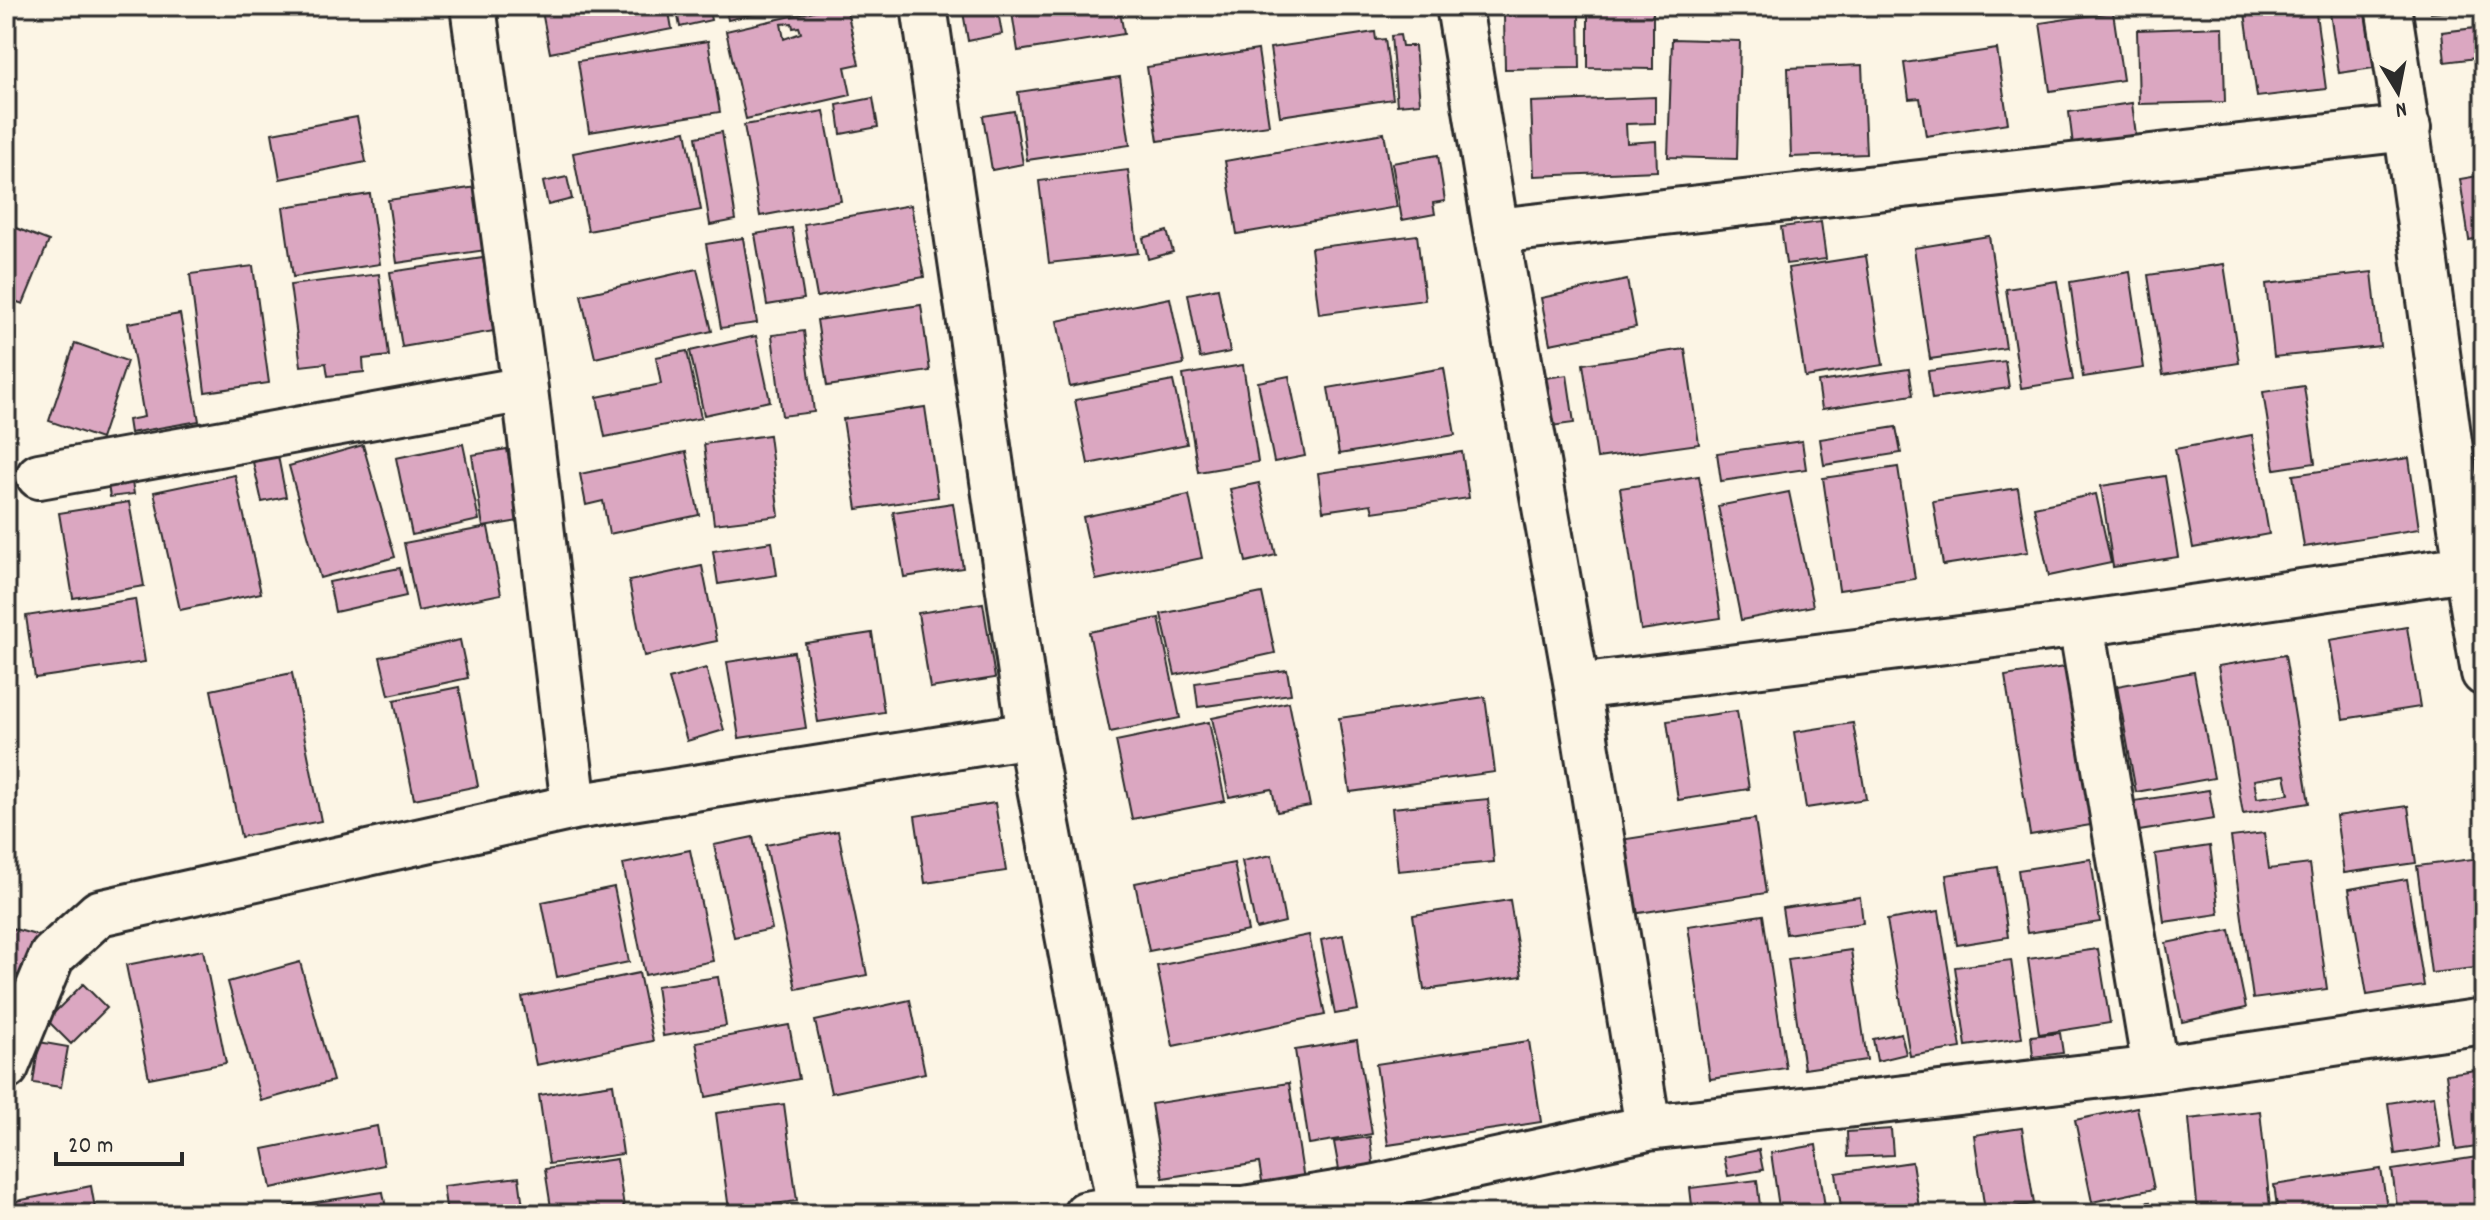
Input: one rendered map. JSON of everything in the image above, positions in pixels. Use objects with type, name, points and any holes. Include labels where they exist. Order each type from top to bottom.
[{"type":"street","points":[[473,6],[525,389],[574,807]]},
{"type":"street","points":[[924,6],[1103,1211],[1244,1209],[1372,1188],[1648,1128],[2155,1069],[2484,1021]]},
{"type":"street","points":[[1459,6],[1577,687],[1648,1128]]},
{"type":"street","points":[[2388,6],[2408,128],[2466,568],[2484,673]]},
{"type":"street","points":[[1496,231],[2408,128]]},
{"type":"street","points":[[39,476],[525,389]]},
{"type":"street","points":[[1577,687],[2081,624],[2466,568]]},
{"type":"street","points":[[2081,624],[2155,1069]]},
{"type":"street","points":[[6,1067],[52,956],[99,913],[574,807],[1030,735]]},
{"type":"building","points":[[541,6],[668,6],[672,29],[550,53]]},
{"type":"building","points":[[676,6],[708,6],[711,20],[680,27]]},
{"type":"building","points":[[725,6],[786,6],[728,20]]},
{"type":"building","points":[[846,6],[859,64],[845,67],[851,95],[746,119],[726,31]],"holes":[[[792,23],[793,28],[799,27],[801,33],[784,39],[781,24]]]},
{"type":"building","points":[[962,6],[997,6],[1002,34],[968,41]]},
{"type":"building","points":[[1011,6],[1119,6],[1124,34],[1018,51]]},
{"type":"building","points":[[1588,6],[1653,6],[1653,69],[1588,68]]},
{"type":"building","points":[[2244,6],[2315,6],[2326,89],[2257,97]]},
{"type":"building","points":[[2329,6],[2366,6],[2374,68],[2339,73]]},
{"type":"building","points":[[2431,6],[2484,6],[2484,9],[2431,13]]},
{"type":"building","points":[[2113,12],[2123,80],[2050,91],[2040,23]]},
{"type":"building","points":[[1579,14],[1580,68],[1505,69],[1504,15]]},
{"type":"building","points":[[2223,27],[2225,102],[2139,104],[2137,30]]},
{"type":"building","points":[[2484,27],[2484,57],[2445,62],[2442,32]]},
{"type":"building","points":[[1375,32],[1376,40],[1385,39],[1393,99],[1280,116],[1270,48]]},
{"type":"building","points":[[1400,35],[1402,46],[1415,46],[1420,103],[1397,105],[1391,36]]},
{"type":"building","points":[[1672,39],[1740,41],[1737,159],[1668,157]]},
{"type":"building","points":[[708,41],[720,112],[589,132],[578,61]]},
{"type":"building","points":[[1997,49],[2008,123],[1926,136],[1920,98],[1909,99],[1904,63]]},
{"type":"building","points":[[1258,50],[1269,125],[1158,141],[1147,67]]},
{"type":"building","points":[[1862,65],[1866,154],[1791,157],[1788,68]]},
{"type":"building","points":[[1120,77],[1130,145],[1027,160],[1018,92]]},
{"type":"building","points":[[1655,97],[1655,123],[1626,124],[1627,143],[1656,141],[1657,171],[1534,176],[1531,102]]},
{"type":"building","points":[[873,98],[878,127],[841,134],[837,105]]},
{"type":"building","points":[[2132,103],[2136,136],[2073,145],[2069,112]]},
{"type":"building","points":[[824,111],[841,201],[760,216],[744,125]]},
{"type":"building","points":[[1014,111],[1023,164],[992,170],[983,116]]},
{"type":"building","points":[[357,117],[366,162],[280,179],[272,133]]},
{"type":"building","points":[[686,131],[701,210],[588,231],[573,153]]},
{"type":"building","points":[[722,132],[736,220],[710,225],[696,137]]},
{"type":"building","points":[[1384,133],[1397,207],[1237,234],[1225,161]]},
{"type":"building","points":[[1438,155],[1445,201],[1433,203],[1435,214],[1402,220],[1392,163]]},
{"type":"building","points":[[1128,170],[1138,253],[1049,263],[1039,181]]},
{"type":"building","points":[[2484,175],[2484,237],[2469,240],[2460,179]]},
{"type":"building","points":[[567,177],[572,199],[548,205],[543,182]]},
{"type":"building","points":[[477,187],[486,250],[397,263],[388,200]]},
{"type":"building","points":[[370,194],[380,264],[293,277],[283,207]]},
{"type":"building","points":[[911,205],[924,277],[817,297],[804,224]]},
{"type":"building","points":[[1821,222],[1826,259],[1786,264],[1781,227]]},
{"type":"building","points":[[6,224],[49,241],[23,304],[6,298]]},
{"type":"building","points":[[792,228],[804,299],[767,305],[755,234]]},
{"type":"building","points":[[1167,231],[1173,252],[1148,259],[1143,238]]},
{"type":"building","points":[[1417,235],[1425,300],[1319,314],[1311,248]]},
{"type":"building","points":[[1989,236],[2006,348],[1930,359],[1914,248]]},
{"type":"building","points":[[743,238],[757,323],[721,328],[706,244]]},
{"type":"building","points":[[1866,256],[1883,365],[1805,377],[1788,268]]},
{"type":"building","points":[[483,258],[494,331],[402,347],[390,272]]},
{"type":"building","points":[[2224,264],[2239,363],[2163,375],[2148,275]]},
{"type":"building","points":[[253,266],[269,383],[205,392],[190,274]]},
{"type":"building","points":[[697,269],[712,331],[595,358],[581,295]]},
{"type":"building","points":[[2130,272],[2144,368],[2083,377],[2070,282]]},
{"type":"building","points":[[2372,272],[2380,346],[2274,357],[2266,284]]},
{"type":"building","points":[[379,274],[389,356],[363,359],[364,372],[328,376],[326,363],[301,366],[290,285]]},
{"type":"building","points":[[1627,280],[1636,327],[1550,344],[1541,298]]},
{"type":"building","points":[[2057,281],[2073,380],[2021,388],[2006,289]]},
{"type":"building","points":[[1218,288],[1230,352],[1200,358],[1188,294]]},
{"type":"building","points":[[1170,298],[1184,364],[1070,387],[1057,321]]},
{"type":"building","points":[[921,305],[930,371],[827,386],[817,320]]},
{"type":"building","points":[[180,314],[199,421],[130,433],[128,420],[144,417],[128,323]]},
{"type":"building","points":[[804,331],[814,412],[782,416],[772,335]]},
{"type":"building","points":[[756,336],[770,401],[704,415],[690,351]]},
{"type":"building","points":[[75,343],[127,361],[101,439],[49,421]]},
{"type":"building","points":[[1685,349],[1699,444],[1597,458],[1583,364]]},
{"type":"building","points":[[687,351],[701,418],[605,437],[597,397],[661,384],[656,357]]},
{"type":"building","points":[[2005,361],[2009,388],[1932,399],[1928,371]]},
{"type":"building","points":[[1243,365],[1258,462],[1198,472],[1183,375]]},
{"type":"building","points":[[1444,368],[1455,435],[1339,454],[1328,388]]},
{"type":"building","points":[[1909,369],[1913,395],[1822,409],[1818,382]]},
{"type":"building","points":[[1567,375],[1574,423],[1536,428],[1530,380]]},
{"type":"building","points":[[1289,376],[1305,456],[1274,462],[1258,382]]},
{"type":"building","points":[[1173,381],[1187,444],[1088,464],[1075,400]]},
{"type":"building","points":[[2304,386],[2315,463],[2275,469],[2263,392]]},
{"type":"building","points":[[925,407],[938,497],[857,509],[843,419]]},
{"type":"building","points":[[1896,427],[1901,453],[1824,465],[1820,439]]},
{"type":"building","points":[[769,435],[779,516],[714,524],[704,444]]},
{"type":"building","points":[[2252,435],[2269,534],[2193,548],[2175,449]]},
{"type":"building","points":[[1802,441],[1806,469],[1721,481],[1717,453]]},
{"type":"building","points":[[463,444],[479,520],[412,535],[396,458]]},
{"type":"building","points":[[363,445],[395,557],[320,578],[289,466]]},
{"type":"building","points":[[507,449],[519,521],[483,527],[472,455]]},
{"type":"building","points":[[686,452],[699,515],[609,534],[603,501],[586,505],[580,474]]},
{"type":"building","points":[[1462,452],[1469,498],[1373,512],[1371,504],[1323,511],[1318,473]]},
{"type":"building","points":[[278,456],[286,497],[262,502],[253,462]]},
{"type":"building","points":[[2409,458],[2419,529],[2304,547],[2293,475]]},
{"type":"building","points":[[1898,467],[1915,579],[1839,590],[1823,478]]},
{"type":"building","points":[[235,475],[261,593],[180,610],[154,492]]},
{"type":"building","points":[[131,476],[134,494],[110,497],[107,479]]},
{"type":"building","points":[[1699,476],[1721,618],[1641,630],[1620,488]]},
{"type":"building","points":[[2165,476],[2178,557],[2113,567],[2101,486]]},
{"type":"building","points":[[1259,483],[1276,555],[1246,562],[1230,489]]},
{"type":"building","points":[[2018,488],[2028,552],[1943,565],[1933,501]]},
{"type":"building","points":[[1789,492],[1813,606],[1741,620],[1718,506]]},
{"type":"building","points":[[2096,494],[2111,563],[2049,576],[2034,507]]},
{"type":"building","points":[[1189,495],[1202,558],[1096,580],[1083,517]]},
{"type":"building","points":[[129,502],[144,586],[73,598],[59,513]]},
{"type":"building","points":[[953,503],[963,568],[904,577],[893,512]]},
{"type":"building","points":[[488,527],[501,594],[418,611],[404,543]]},
{"type":"building","points":[[772,542],[777,575],[718,584],[713,551]]},
{"type":"building","points":[[702,566],[717,641],[644,656],[629,581]]},
{"type":"building","points":[[400,568],[406,596],[335,612],[329,582]]},
{"type":"building","points":[[1262,593],[1275,653],[1175,675],[1161,614]]},
{"type":"building","points":[[135,599],[145,662],[35,678],[26,616]]},
{"type":"building","points":[[983,603],[995,678],[930,688],[918,613]]},
{"type":"building","points":[[1159,618],[1180,718],[1110,732],[1089,632]]},
{"type":"building","points":[[2407,627],[2420,707],[2343,719],[2330,640]]},
{"type":"building","points":[[872,633],[884,712],[818,722],[805,643]]},
{"type":"building","points":[[460,640],[468,678],[389,695],[380,657]]},
{"type":"building","points":[[794,652],[806,728],[739,738],[727,662]]},
{"type":"building","points":[[2285,655],[2309,803],[2243,814],[2218,666]],"holes":[[[2285,775],[2289,794],[2257,798],[2254,780]]]},
{"type":"building","points":[[2078,665],[2103,823],[2030,835],[2005,676]]},
{"type":"building","points":[[706,668],[724,730],[687,741],[669,679]]},
{"type":"building","points":[[1287,670],[1291,694],[1198,707],[1195,683]]},
{"type":"building","points":[[2194,672],[2214,778],[2136,792],[2117,686]]},
{"type":"building","points":[[292,673],[321,821],[241,837],[211,690]]},
{"type":"building","points":[[459,687],[478,786],[414,799],[394,700]]},
{"type":"building","points":[[1485,697],[1495,772],[1350,792],[1339,718]]},
{"type":"building","points":[[1289,702],[1310,806],[1277,812],[1272,789],[1229,797],[1212,718]]},
{"type":"building","points":[[1737,711],[1749,789],[1678,800],[1667,721]]},
{"type":"building","points":[[1209,722],[1225,801],[1132,819],[1116,741]]},
{"type":"building","points":[[1853,723],[1866,799],[1806,808],[1794,732]]},
{"type":"building","points":[[2209,790],[2214,819],[2139,831],[2134,801]]},
{"type":"building","points":[[1488,799],[1494,862],[1398,871],[1392,808]]},
{"type":"building","points":[[995,803],[1006,871],[925,883],[915,816]]},
{"type":"building","points":[[2408,806],[2416,863],[2344,873],[2336,816]]},
{"type":"building","points":[[1755,819],[1766,893],[1626,915],[1614,841]]},
{"type":"building","points":[[838,831],[867,975],[796,989],[766,845]]},
{"type":"building","points":[[2264,833],[2269,869],[2310,864],[2327,989],[2253,999],[2231,837]]},
{"type":"building","points":[[753,837],[772,929],[734,937],[714,845]]},
{"type":"building","points":[[2210,846],[2219,914],[2164,922],[2155,854]]},
{"type":"building","points":[[690,850],[713,961],[645,975],[623,864]]},
{"type":"building","points":[[1272,855],[1285,922],[1256,929],[1242,861]]},
{"type":"building","points":[[2480,858],[2484,886],[2484,967],[2431,973],[2417,866]]},
{"type":"building","points":[[2091,859],[2100,922],[2027,933],[2018,870]]},
{"type":"building","points":[[1234,863],[1248,931],[1149,951],[1135,883]]},
{"type":"building","points":[[1998,867],[2008,937],[1957,945],[1946,875]]},
{"type":"building","points":[[2407,879],[2424,986],[2367,995],[2349,889]]},
{"type":"building","points":[[614,887],[629,962],[557,977],[542,902]]},
{"type":"building","points":[[1860,897],[1863,923],[1786,934],[1782,908]]},
{"type":"building","points":[[1510,900],[1522,976],[1424,990],[1413,915]]},
{"type":"building","points":[[1939,911],[1961,1048],[1910,1056],[1887,920]]},
{"type":"building","points":[[1763,915],[1786,1068],[1710,1079],[1688,926]]},
{"type":"building","points":[[11,928],[43,937],[32,979],[6,972],[6,947]]},
{"type":"building","points":[[2230,930],[2246,1008],[2182,1022],[2166,943]]},
{"type":"building","points":[[1309,935],[1325,1015],[1173,1046],[1157,966]]},
{"type":"building","points":[[1343,935],[1358,1010],[1335,1014],[1321,940]]},
{"type":"building","points":[[2098,949],[2110,1023],[2039,1034],[2028,959]]},
{"type":"building","points":[[203,950],[226,1063],[149,1078],[126,965]]},
{"type":"building","points":[[1851,950],[1867,1060],[1804,1069],[1788,959]]},
{"type":"building","points":[[2011,960],[2022,1038],[1966,1046],[1955,967]]},
{"type":"building","points":[[300,962],[333,1081],[261,1101],[228,982]]},
{"type":"building","points":[[639,973],[653,1041],[536,1065],[522,997]]},
{"type":"building","points":[[718,977],[726,1026],[663,1036],[656,986]]},
{"type":"building","points":[[83,984],[107,1008],[71,1044],[47,1020]]},
{"type":"building","points":[[910,1000],[925,1073],[831,1093],[815,1021]]},
{"type":"building","points":[[789,1025],[799,1079],[706,1097],[696,1042]]},
{"type":"building","points":[[1901,1033],[1906,1054],[1877,1061],[1873,1039]]},
{"type":"building","points":[[2060,1033],[2063,1053],[2033,1057],[2031,1036]]},
{"type":"building","points":[[1357,1040],[1372,1134],[1309,1144],[1295,1050]]},
{"type":"building","points":[[1529,1041],[1541,1122],[1388,1145],[1376,1064]]},
{"type":"building","points":[[39,1042],[68,1047],[61,1087],[33,1083]]},
{"type":"building","points":[[2484,1069],[2484,1146],[2456,1150],[2446,1074]]},
{"type":"building","points":[[1289,1083],[1304,1180],[1263,1187],[1259,1163],[1163,1178],[1151,1104]]},
{"type":"building","points":[[613,1084],[623,1154],[549,1164],[539,1095]]},
{"type":"building","points":[[2434,1096],[2441,1147],[2395,1154],[2388,1103]]},
{"type":"building","points":[[784,1104],[797,1201],[729,1210],[716,1113]]},
{"type":"building","points":[[2137,1107],[2154,1189],[2092,1202],[2075,1120]]},
{"type":"building","points":[[2260,1111],[2270,1207],[2198,1214],[2189,1119]]},
{"type":"building","points":[[377,1126],[384,1165],[271,1188],[263,1149]]},
{"type":"building","points":[[2022,1128],[2034,1204],[1985,1211],[1974,1135]]},
{"type":"building","points":[[1891,1129],[1893,1155],[1848,1157],[1847,1132]]},
{"type":"building","points":[[1370,1137],[1374,1171],[1340,1175],[1334,1142]]},
{"type":"building","points":[[1816,1145],[1826,1214],[1780,1214],[1771,1153]]},
{"type":"building","points":[[1759,1150],[1763,1170],[1728,1176],[1724,1157]]},
{"type":"building","points":[[2484,1156],[2484,1214],[2398,1214],[2392,1170]]},
{"type":"building","points":[[617,1159],[625,1214],[552,1214],[545,1169]]},
{"type":"building","points":[[1912,1162],[1920,1214],[1842,1214],[1836,1173]]},
{"type":"building","points":[[2381,1169],[2388,1214],[2278,1214],[2274,1185]]},
{"type":"building","points":[[519,1177],[524,1214],[447,1214],[443,1186]]},
{"type":"building","points":[[1757,1180],[1761,1214],[1693,1214],[1690,1188]]},
{"type":"building","points":[[91,1186],[96,1214],[15,1214],[12,1202]]},
{"type":"building","points":[[383,1192],[387,1214],[291,1214],[290,1206]]},
{"type":"building","points":[[2150,1202],[2151,1214],[2065,1214]]}]
